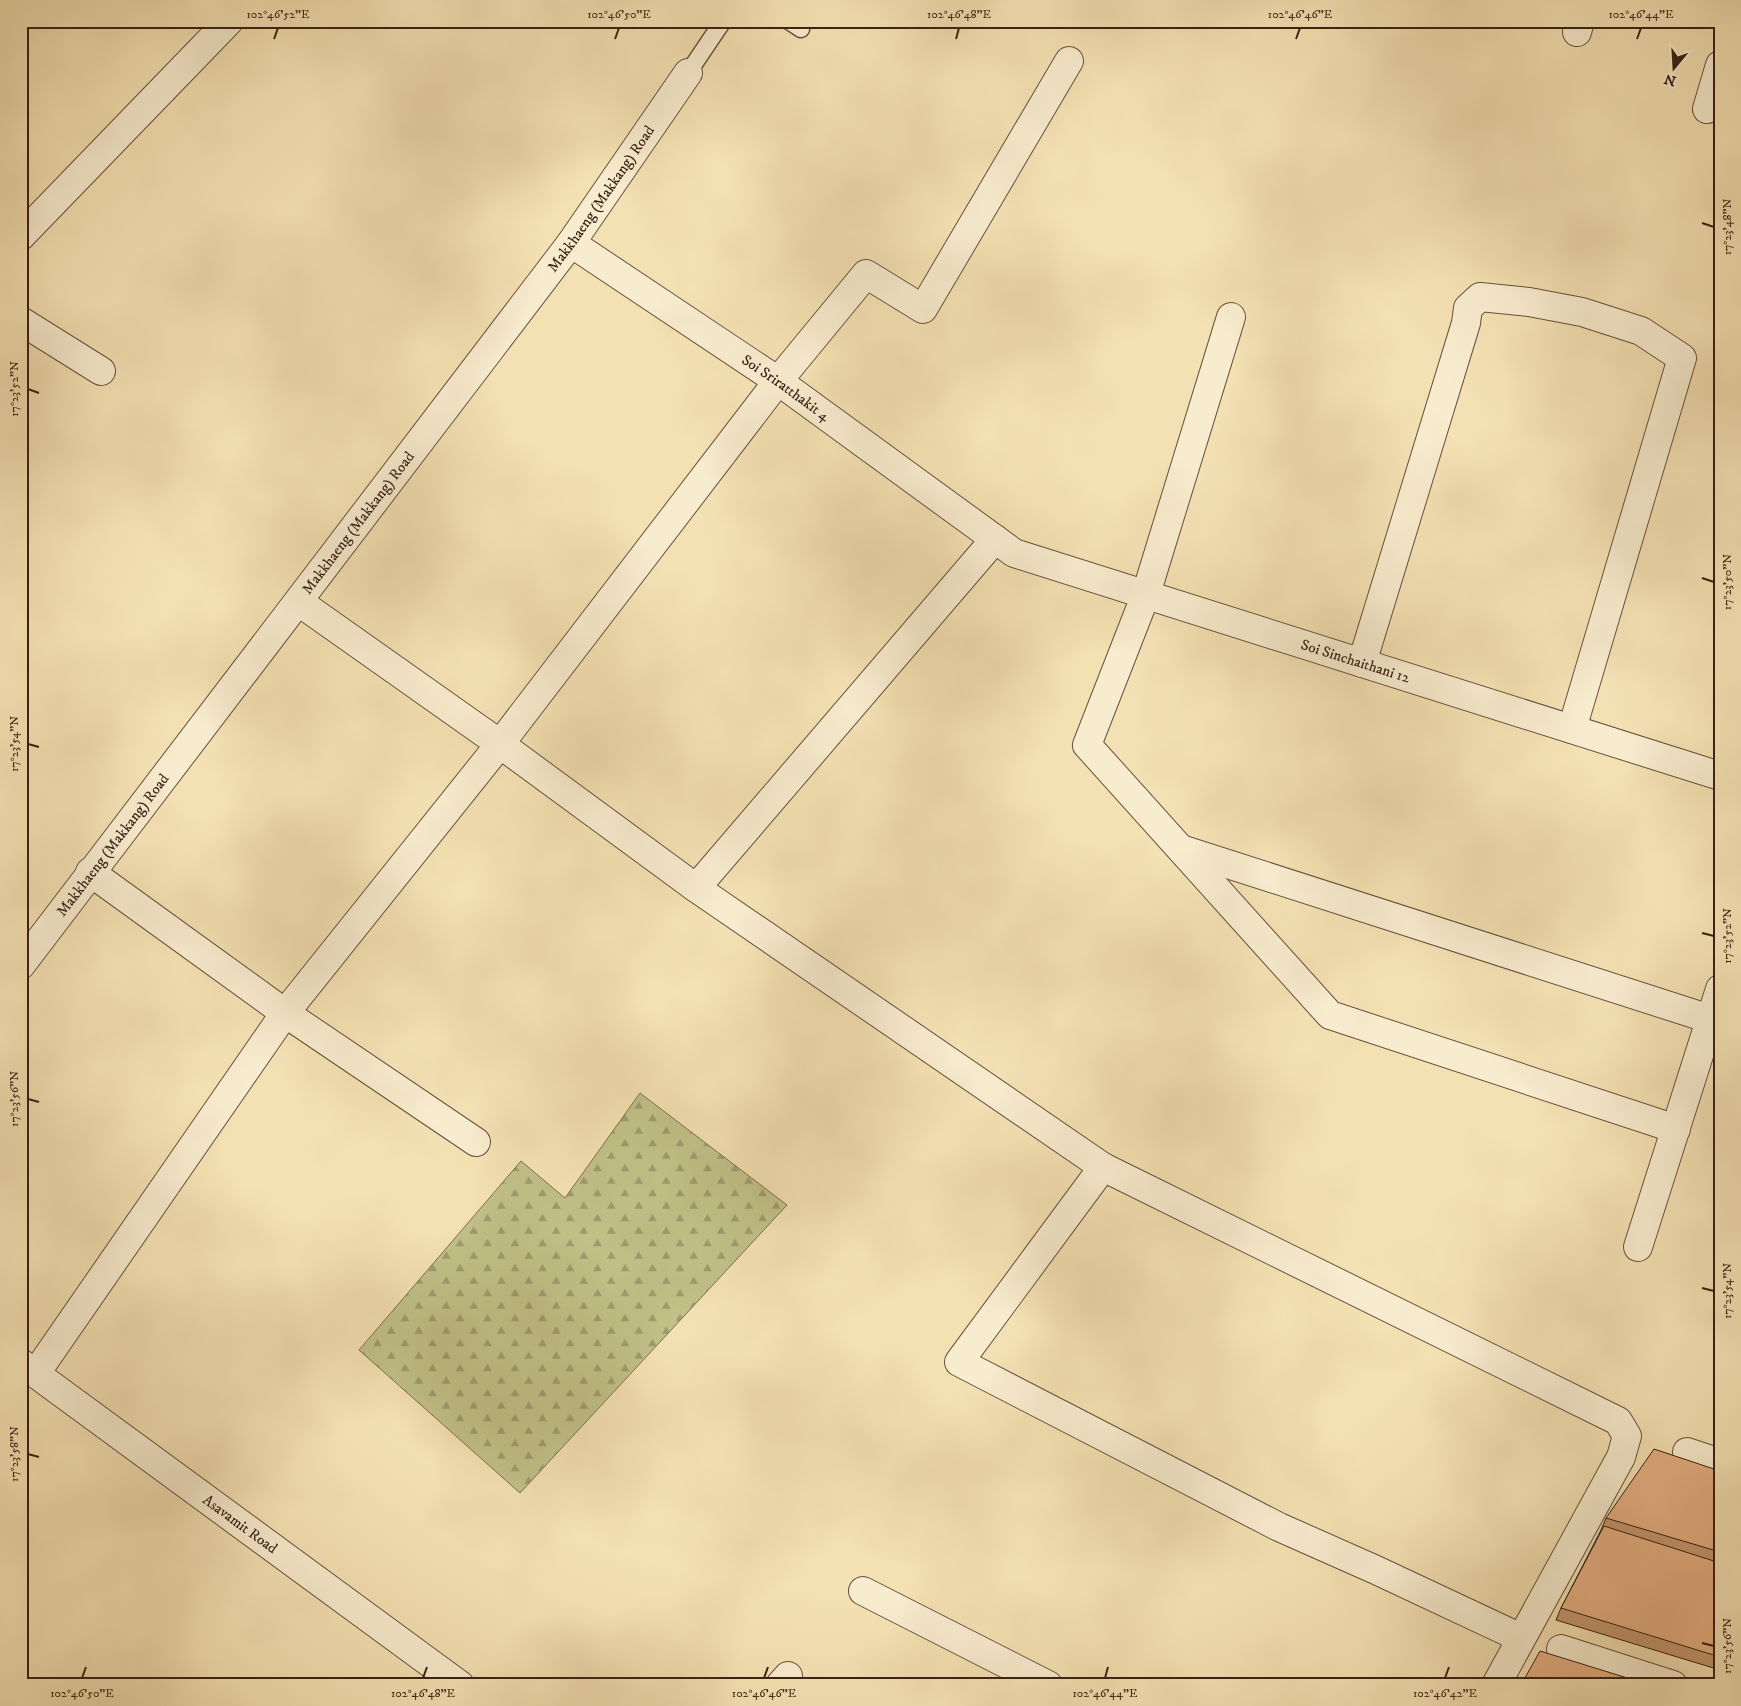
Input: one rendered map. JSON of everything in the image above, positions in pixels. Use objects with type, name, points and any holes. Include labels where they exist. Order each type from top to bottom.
[{"type":"street","points":[[21,236],[229,21]]},
{"type":"street","points":[[29,1368],[285,1013],[500,744],[778,381],[866,274],[922,309],[1069,61]]},
{"type":"street","points":[[1706,109],[1720,65]]},
{"type":"street","name":"Makkhaeng (Makkang) Road","points":[[21,965],[571,243],[688,73]]},
{"type":"street","name":"Soi Sriratthakit 4","points":[[571,243],[778,381],[994,539]]},
{"type":"street","points":[[1362,663],[1466,323],[1468,308],[1480,297],[1529,302],[1582,312],[1641,331],[1682,358],[1572,729]]},
{"type":"street","points":[[1231,317],[1146,594],[1087,745],[1330,1015],[1676,1129]]},
{"type":"street","points":[[21,321],[101,371]]},
{"type":"street","points":[[696,888],[994,539]]},
{"type":"street","name":"Soi Sinchaithani 12","points":[[994,539],[1014,553],[1720,776]]},
{"type":"street","points":[[298,602],[500,744],[696,888],[1103,1167],[1618,1421],[1628,1436],[1621,1457],[1496,1685]]},
{"type":"street","points":[[1180,848],[1710,1019]]},
{"type":"street","points":[[90,872],[285,1013],[476,1142]]},
{"type":"street","points":[[1638,1247],[1720,989]]},
{"type":"street","points":[[1103,1167],[959,1362],[1279,1527],[1521,1638]]},
{"type":"street","name":"Asavamit Road","points":[[29,1368],[460,1685]]},
{"type":"street","points":[[1687,1452],[1720,1462]]},
{"type":"street","points":[[863,1591],[1048,1685]]},
{"type":"street","points":[[1561,1649],[1673,1685]]},
{"type":"lane","points":[[688,73],[723,21]]},
{"type":"green space","points":[[640,1093],[787,1205],[520,1493],[359,1350],[521,1161],[565,1198]]},
{"type":"building","points":[[1654,1449],[1720,1471],[1720,1552],[1606,1518]]},
{"type":"building","points":[[1604,1526],[1720,1563],[1720,1657],[1561,1608]]},
{"type":"building","points":[[1540,1651],[1650,1685],[1521,1685]]}]
